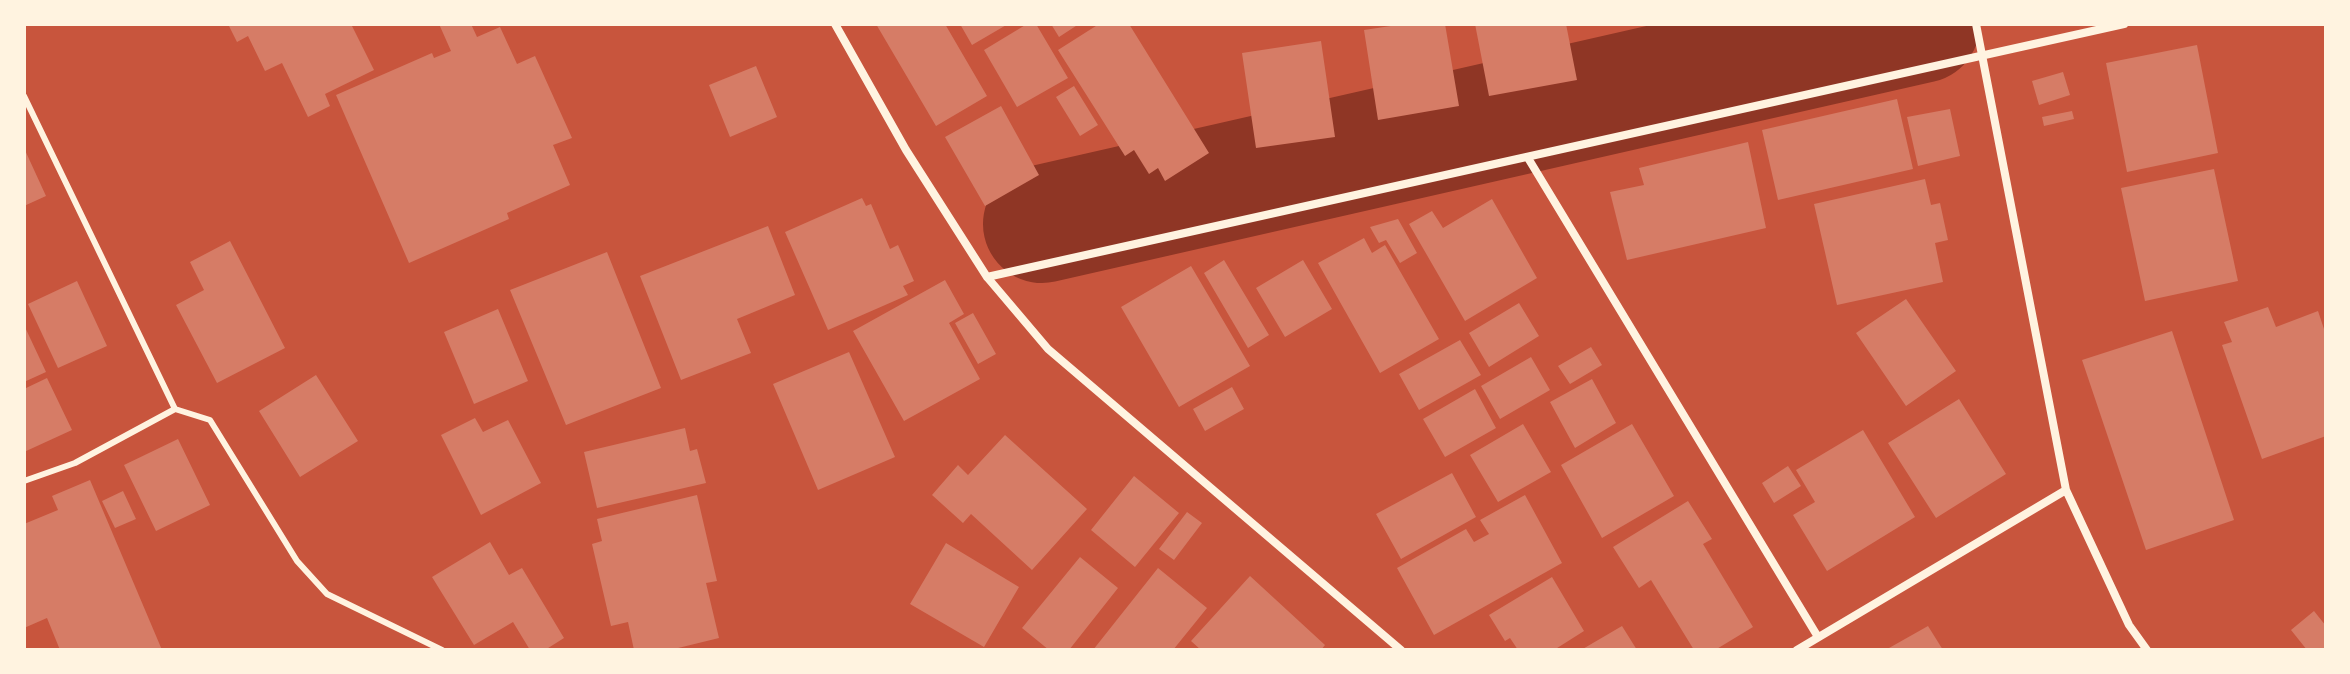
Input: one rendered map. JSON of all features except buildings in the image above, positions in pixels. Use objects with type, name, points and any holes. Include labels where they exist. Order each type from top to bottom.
[{"type":"street","points":[[835,24],[906,150],[987,277],[1048,349],[1401,650]]},
{"type":"street","points":[[987,277],[2124,24]]},
{"type":"street","points":[[1976,28],[2066,490],[2129,625],[2147,650]]},
{"type":"street","points":[[1528,158],[1818,637]]},
{"type":"street","points":[[1797,650],[2066,490]]},
{"type":"lane","points":[[24,96],[175,409]]},
{"type":"lane","points":[[24,481],[75,463],[175,409],[210,420],[297,561],[327,594],[442,650]]},
{"type":"waterway","points":[[1042,224],[1921,24]]}]
